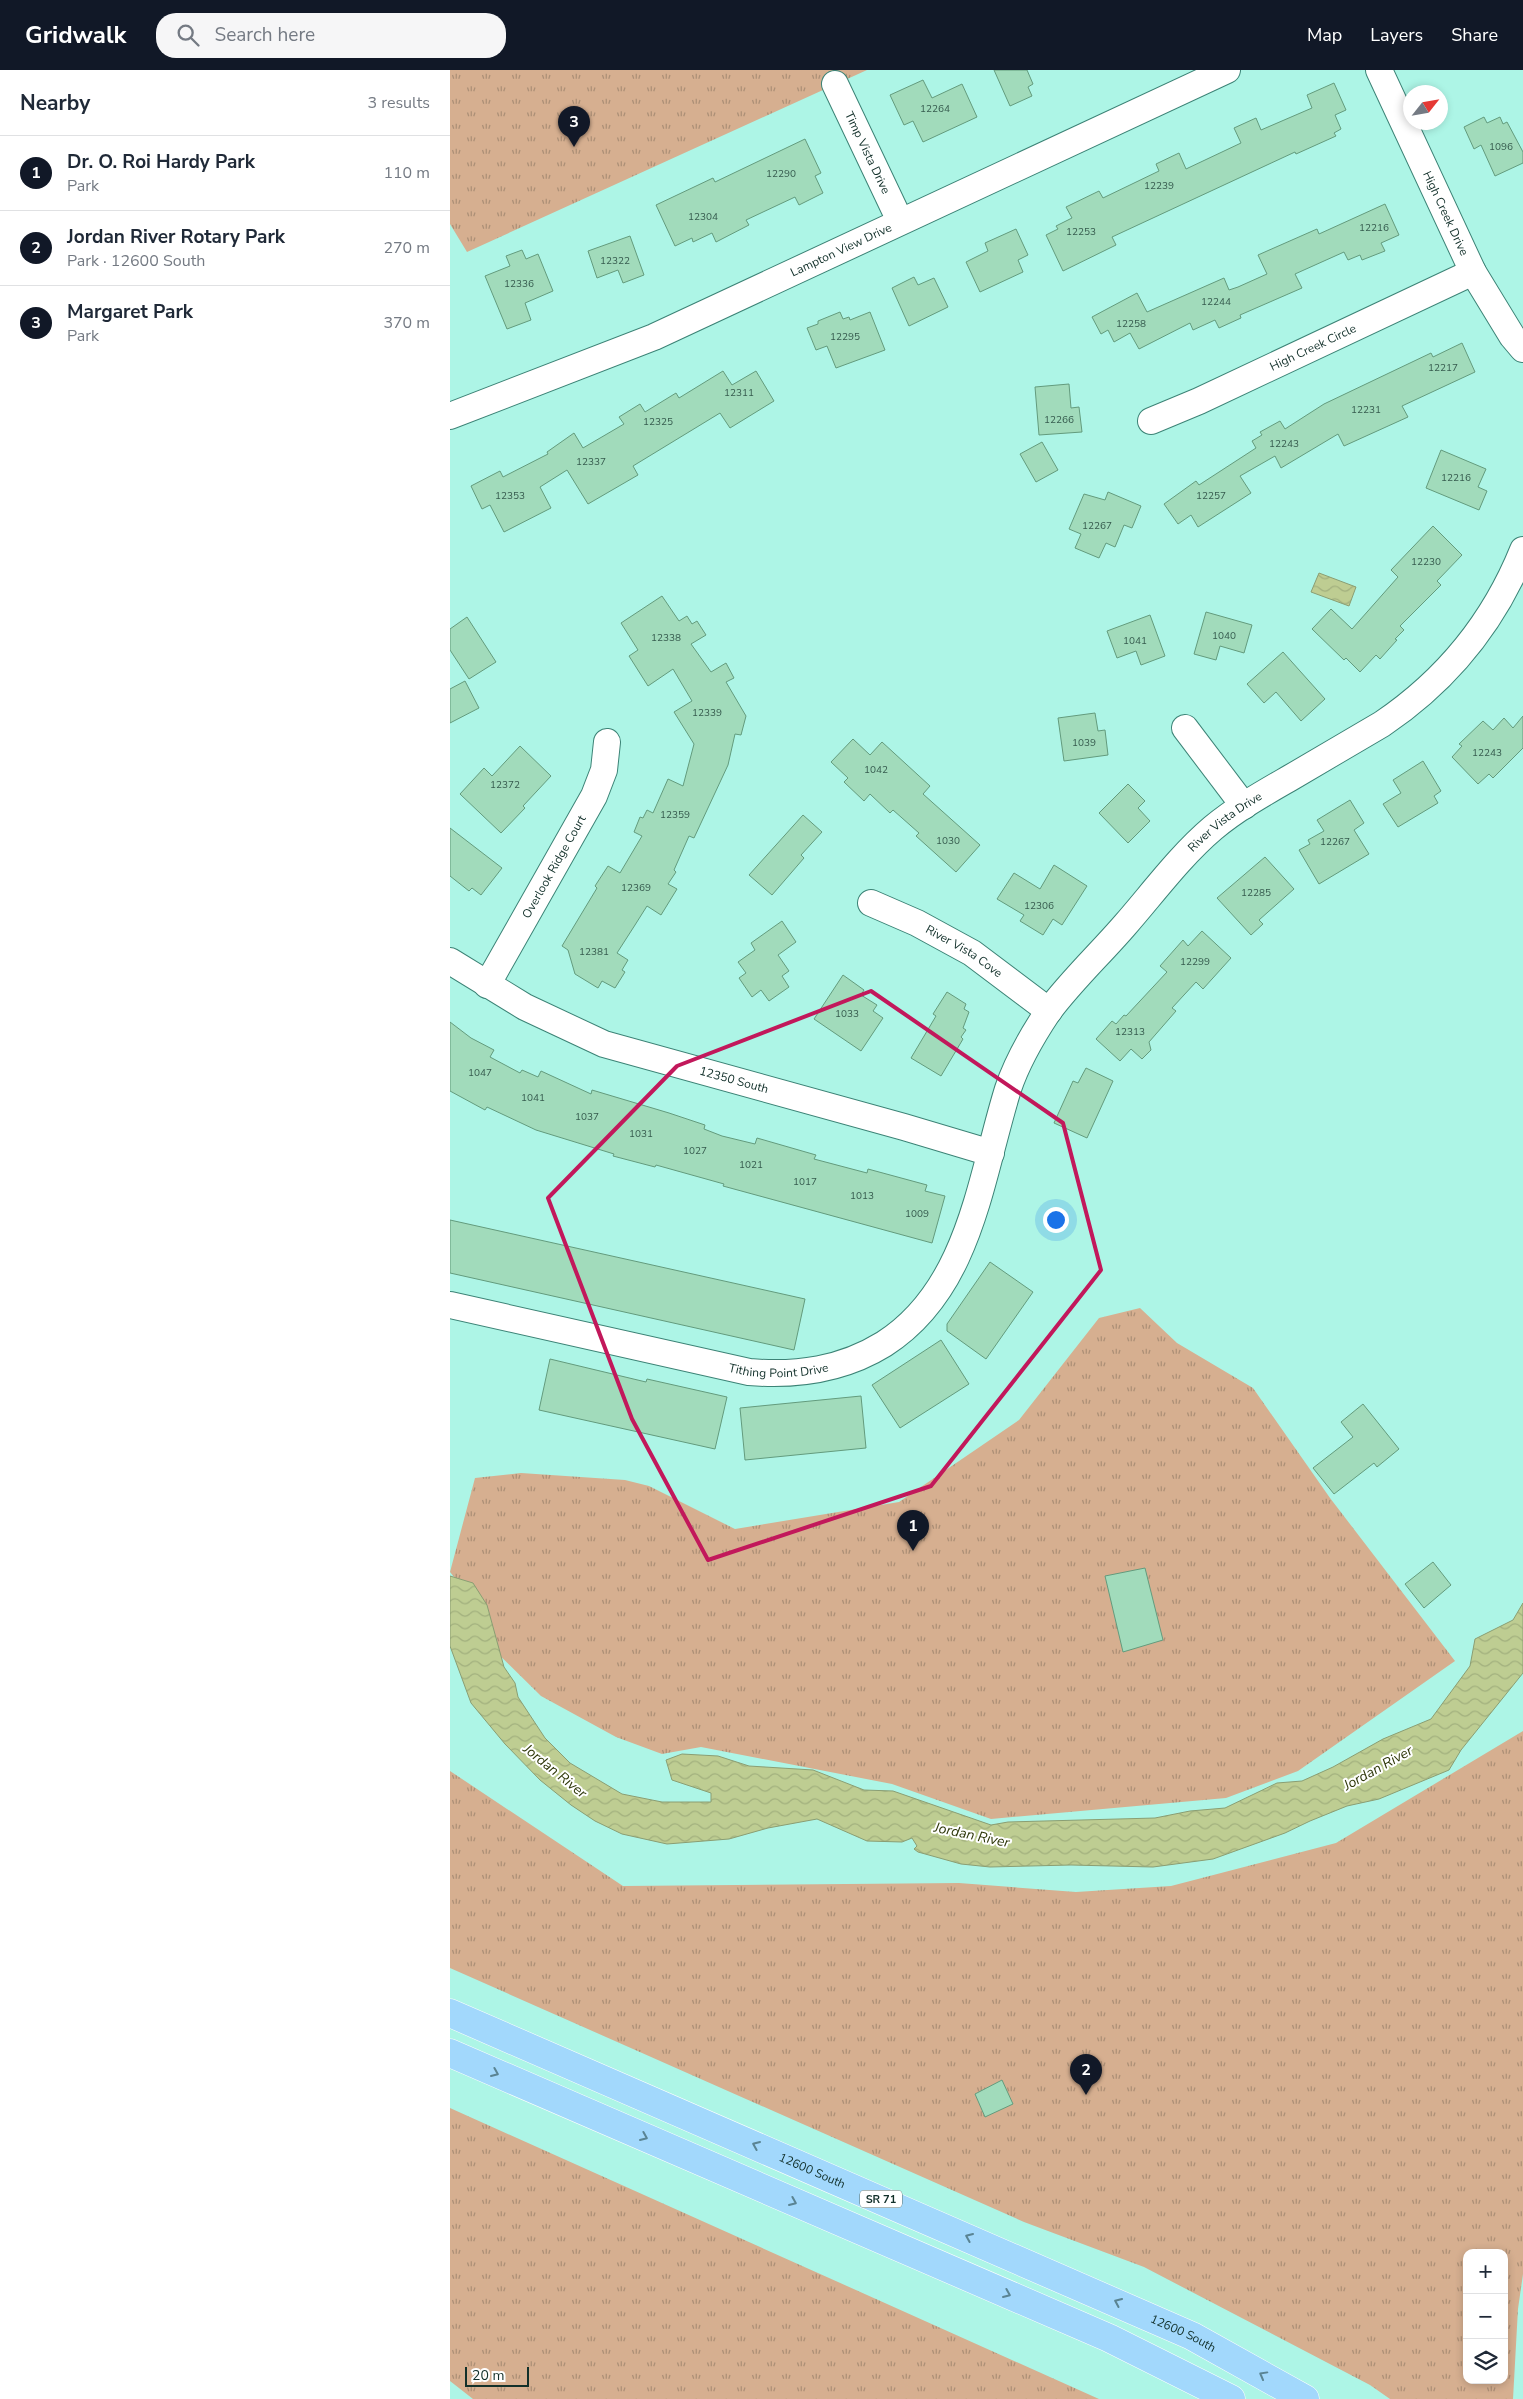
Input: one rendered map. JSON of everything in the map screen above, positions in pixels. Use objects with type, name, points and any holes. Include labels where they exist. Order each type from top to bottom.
[{"type":"main road","name":"12600 South","points":[[450,2013],[1102,2295],[1192,2336],[1305,2399]]},
{"type":"main road","points":[[450,2053],[1109,2338],[1231,2399]]},
{"type":"street","name":"Lampton View Drive","points":[[450,416],[654,337],[1227,70]]},
{"type":"street","name":"High Creek Drive","points":[[1379,70],[1473,272],[1512,336],[1523,349]]},
{"type":"street","name":"Timp Vista Drive","points":[[835,84],[900,222]]},
{"type":"street","name":"High Creek Circle","points":[[1151,421],[1200,401],[1473,272]]},
{"type":"street","name":"River Vista Drive","points":[[991,1153],[1008,1088],[1024,1050],[1049,1011],[1213,828],[1244,806],[1382,724],[1424,693],[1454,663],[1476,636],[1504,593],[1523,550]]},
{"type":"street","points":[[1185,728],[1244,806]]},
{"type":"street","name":"Overlook Ridge Court","points":[[487,985],[594,796],[604,770],[606,742]]},
{"type":"street","name":"River Vista Cove","points":[[871,903],[917,923],[972,953],[1049,1011]]},
{"type":"street","name":"12350 South","points":[[450,961],[487,985],[564,1027],[604,1044],[991,1153]]},
{"type":"street","name":"Tithing Point Drive","points":[[450,1305],[749,1372],[792,1374],[835,1366],[855,1359],[895,1336],[913,1321],[938,1291],[954,1264],[970,1224],[991,1153]]},
{"type":"highlighted area","points":[[871,991],[1063,1123],[1101,1270],[931,1486],[708,1560],[632,1419],[548,1198],[677,1066]]},
{"type":"green space","points":[[450,70],[867,70],[467,252],[450,224]]},
{"type":"green space","points":[[1140,1308],[1177,1343],[1253,1388],[1330,1498],[1455,1661],[1298,1771],[1226,1798],[991,1819],[892,1784],[701,1747],[662,1754],[616,1737],[541,1696],[488,1644],[482,1611],[450,1572],[475,1478],[521,1473],[625,1480],[649,1486],[735,1529],[899,1502],[1019,1420],[1099,1318]]},
{"type":"green space","points":[[1523,1731],[1523,2274],[1518,2309],[1513,2399],[1390,2399],[1370,2385],[1144,2267],[1024,2222],[450,1968],[450,1771],[623,1886],[959,1883],[1076,1892],[1171,1886],[1336,1843]]},
{"type":"green space","points":[[450,2108],[1099,2399],[473,2399],[450,2381]]},
{"type":"water","points":[[1319,573],[1356,587],[1349,606],[1311,592]]},
{"type":"water","name":"Jordan River","points":[[450,1576],[473,1583],[487,1605],[504,1667],[515,1683],[518,1697],[545,1738],[570,1763],[622,1794],[662,1802],[711,1802],[711,1793],[672,1780],[666,1760],[682,1754],[718,1756],[749,1766],[813,1770],[864,1790],[893,1791],[991,1825],[1008,1822],[1155,1818],[1190,1811],[1225,1808],[1277,1783],[1302,1781],[1333,1767],[1383,1739],[1431,1719],[1470,1666],[1475,1639],[1513,1620],[1523,1603],[1523,1673],[1461,1750],[1449,1770],[1379,1799],[1347,1806],[1285,1833],[1213,1859],[1153,1867],[1071,1865],[990,1867],[961,1864],[918,1852],[914,1849],[917,1846],[912,1838],[902,1842],[867,1841],[817,1819],[768,1828],[729,1839],[667,1844],[622,1834],[595,1821],[571,1805],[540,1780],[505,1744],[471,1703],[450,1646]]},
{"type":"building","points":[[994,70],[1027,70],[1033,84],[1028,87],[1032,96],[1010,106]]},
{"type":"building","points":[[923,80],[932,98],[962,84],[977,117],[923,142],[913,121],[904,125],[890,95]]},
{"type":"building","points":[[1334,83],[1346,110],[1335,115],[1341,129],[1334,133],[1336,136],[1296,154],[1295,152],[1112,237],[1116,245],[1063,271],[1046,235],[1058,229],[1056,226],[1072,218],[1066,207],[1099,191],[1103,198],[1159,171],[1156,164],[1179,153],[1186,169],[1241,143],[1234,128],[1256,118],[1261,130],[1312,108],[1307,95]]},
{"type":"building","points":[[1484,117],[1487,123],[1500,117],[1503,124],[1507,122],[1523,152],[1523,163],[1495,176],[1481,145],[1474,149],[1464,127]]},
{"type":"building","points":[[805,139],[821,173],[815,176],[823,193],[799,205],[795,197],[746,220],[749,225],[716,242],[712,233],[693,242],[692,238],[675,246],[656,205],[713,178],[715,182]]},
{"type":"building","points":[[1385,204],[1399,235],[1381,243],[1385,251],[1362,260],[1360,255],[1348,260],[1344,252],[1295,274],[1302,288],[1240,315],[1241,318],[1219,328],[1215,320],[1193,330],[1190,323],[1139,349],[1130,333],[1114,342],[1108,330],[1101,334],[1092,317],[1137,293],[1147,312],[1224,278],[1229,290],[1238,287],[1267,274],[1258,255],[1317,229],[1319,234]]},
{"type":"building","points":[[1016,229],[1028,255],[1018,260],[1023,272],[980,292],[966,262],[988,251],[985,243]]},
{"type":"building","points":[[630,236],[644,275],[623,283],[618,270],[597,278],[588,251]]},
{"type":"building","points":[[522,250],[526,259],[538,254],[553,291],[525,303],[531,320],[507,329],[485,276],[510,266],[506,256]]},
{"type":"building","points":[[914,277],[918,285],[934,278],[948,307],[909,326],[892,288]]},
{"type":"building","points":[[840,312],[843,319],[849,317],[850,320],[870,312],[885,350],[836,368],[827,346],[816,350],[807,328]]},
{"type":"building","points":[[1462,343],[1475,372],[1402,406],[1408,417],[1344,446],[1338,434],[1281,468],[1275,456],[1240,476],[1251,493],[1198,527],[1191,515],[1178,524],[1164,504],[1196,481],[1199,485],[1256,448],[1252,441],[1262,435],[1260,432],[1280,421],[1285,429],[1324,404],[1431,353],[1433,357]]},
{"type":"building","points":[[723,371],[732,385],[756,371],[774,401],[730,428],[720,413],[633,466],[638,475],[588,504],[567,470],[540,487],[551,508],[504,532],[490,505],[482,509],[471,486],[500,471],[503,477],[548,454],[547,452],[574,433],[583,448],[624,424],[619,417],[640,404],[645,412],[676,393],[679,398]]},
{"type":"building","points":[[1069,384],[1071,408],[1079,407],[1082,432],[1039,435],[1035,387]]},
{"type":"building","points":[[1042,442],[1058,470],[1036,482],[1020,454]]},
{"type":"building","points":[[1441,450],[1486,469],[1478,487],[1487,491],[1479,510],[1426,488]]},
{"type":"building","points":[[1108,492],[1141,506],[1132,528],[1124,525],[1115,547],[1106,543],[1099,558],[1075,548],[1081,534],[1069,529],[1084,494],[1105,500]]},
{"type":"building","points":[[1433,526],[1462,555],[1437,581],[1441,585],[1400,626],[1404,630],[1395,639],[1397,640],[1380,659],[1376,655],[1360,672],[1346,658],[1344,660],[1312,629],[1331,609],[1352,629],[1398,577],[1391,570]]},
{"type":"building","points":[[662,596],[679,621],[687,616],[692,624],[697,621],[706,635],[691,644],[711,672],[726,663],[734,678],[726,682],[746,716],[741,735],[735,734],[728,765],[694,838],[689,836],[674,870],[676,872],[668,884],[677,889],[661,915],[647,906],[617,953],[628,960],[622,970],[625,972],[615,988],[602,981],[598,988],[575,974],[568,950],[562,946],[608,866],[620,873],[642,836],[634,832],[640,817],[643,818],[647,810],[653,813],[668,779],[683,786],[694,744],[674,712],[692,701],[673,669],[648,686],[629,656],[638,650],[621,623]]},
{"type":"building","points":[[1206,612],[1252,625],[1244,653],[1220,646],[1216,660],[1194,654]]},
{"type":"building","points":[[1150,615],[1165,656],[1141,665],[1136,651],[1117,658],[1107,631]]},
{"type":"building","points":[[467,617],[496,662],[469,679],[450,650],[450,629]]},
{"type":"building","points":[[1283,652],[1325,699],[1301,721],[1276,692],[1264,703],[1247,684]]},
{"type":"building","points":[[465,681],[479,708],[450,723],[450,689]]},
{"type":"building","points":[[1095,713],[1098,731],[1105,730],[1108,755],[1064,761],[1058,718]]},
{"type":"building","points":[[1523,716],[1523,748],[1493,778],[1489,774],[1478,784],[1452,757],[1462,746],[1459,744],[1483,721],[1493,730],[1504,718],[1513,728]]},
{"type":"building","points":[[853,739],[870,755],[882,742],[930,786],[923,794],[980,845],[956,872],[916,836],[919,833],[893,810],[890,813],[870,794],[864,801],[844,782],[848,778],[831,762]]},
{"type":"building","points":[[520,746],[551,776],[523,806],[525,808],[501,833],[460,794],[484,768],[492,776]]},
{"type":"building","points":[[1423,761],[1441,791],[1434,796],[1438,803],[1398,827],[1383,804],[1401,793],[1393,780]]},
{"type":"building","points":[[1128,784],[1145,801],[1138,808],[1150,821],[1128,843],[1099,813]]},
{"type":"building","points":[[1350,800],[1364,823],[1354,830],[1369,854],[1319,884],[1299,850],[1310,844],[1308,840],[1324,831],[1317,820]]},
{"type":"building","points":[[803,815],[822,832],[801,855],[804,858],[772,895],[749,875]]},
{"type":"building","points":[[450,828],[502,868],[481,895],[472,888],[469,891],[450,876]]},
{"type":"building","points":[[1265,857],[1294,889],[1259,920],[1263,924],[1251,935],[1217,898]]},
{"type":"building","points":[[1054,865],[1087,886],[1062,925],[1053,919],[1043,935],[1020,921],[1024,915],[997,899],[1014,873],[1040,889]]},
{"type":"building","points":[[782,921],[796,942],[778,955],[789,971],[782,976],[789,987],[769,1001],[761,990],[752,997],[739,978],[746,973],[738,962],[755,950],[751,943]]},
{"type":"building","points":[[1202,931],[1231,958],[1203,989],[1196,982],[1172,1008],[1176,1011],[1149,1042],[1151,1050],[1142,1059],[1131,1049],[1120,1061],[1096,1039],[1112,1021],[1116,1024],[1124,1015],[1126,1016],[1167,972],[1160,966],[1183,940],[1188,946]]},
{"type":"building","points":[[843,975],[864,990],[861,995],[877,1005],[873,1011],[883,1018],[861,1051],[814,1019]]},
{"type":"building","points":[[947,992],[966,1004],[964,1009],[969,1012],[963,1028],[966,1030],[961,1037],[963,1039],[941,1076],[911,1058],[936,1016],[933,1014]]},
{"type":"building","points":[[450,1022],[471,1038],[494,1050],[490,1057],[520,1073],[522,1070],[538,1077],[541,1071],[591,1094],[592,1090],[669,1113],[705,1125],[704,1129],[722,1136],[755,1144],[757,1138],[816,1155],[814,1159],[867,1173],[868,1169],[927,1185],[925,1191],[945,1196],[932,1243],[723,1186],[724,1184],[656,1165],[655,1167],[613,1156],[614,1154],[536,1130],[487,1107],[485,1110],[450,1091]]},
{"type":"building","points":[[1086,1068],[1113,1081],[1087,1138],[1054,1123],[1073,1081],[1078,1083]]},
{"type":"building","points":[[450,1220],[805,1299],[794,1350],[450,1273]]},
{"type":"building","points":[[990,1262],[1033,1292],[986,1359],[947,1331],[947,1324]]},
{"type":"building","points":[[941,1340],[969,1384],[900,1428],[872,1385]]},
{"type":"building","points":[[550,1359],[646,1382],[647,1379],[727,1397],[715,1449],[539,1410]]},
{"type":"building","points":[[861,1396],[866,1448],[745,1460],[740,1408]]},
{"type":"building","points":[[1363,1404],[1399,1449],[1377,1467],[1374,1463],[1334,1494],[1313,1468],[1353,1437],[1341,1422]]},
{"type":"building","points":[[1433,1562],[1451,1585],[1424,1608],[1405,1584]]},
{"type":"building","points":[[1145,1568],[1163,1640],[1123,1652],[1105,1576]]},
{"type":"building","points":[[1002,2080],[1013,2104],[985,2117],[975,2094]]},
{"type":"place","name":"Margaret Park","points":[[574,147]]},
{"type":"place","name":"Dr. O. Roi Hardy Park","points":[[913,1551]]},
{"type":"place","name":"Jordan River Rotary Park","points":[[1086,2095]]}]
